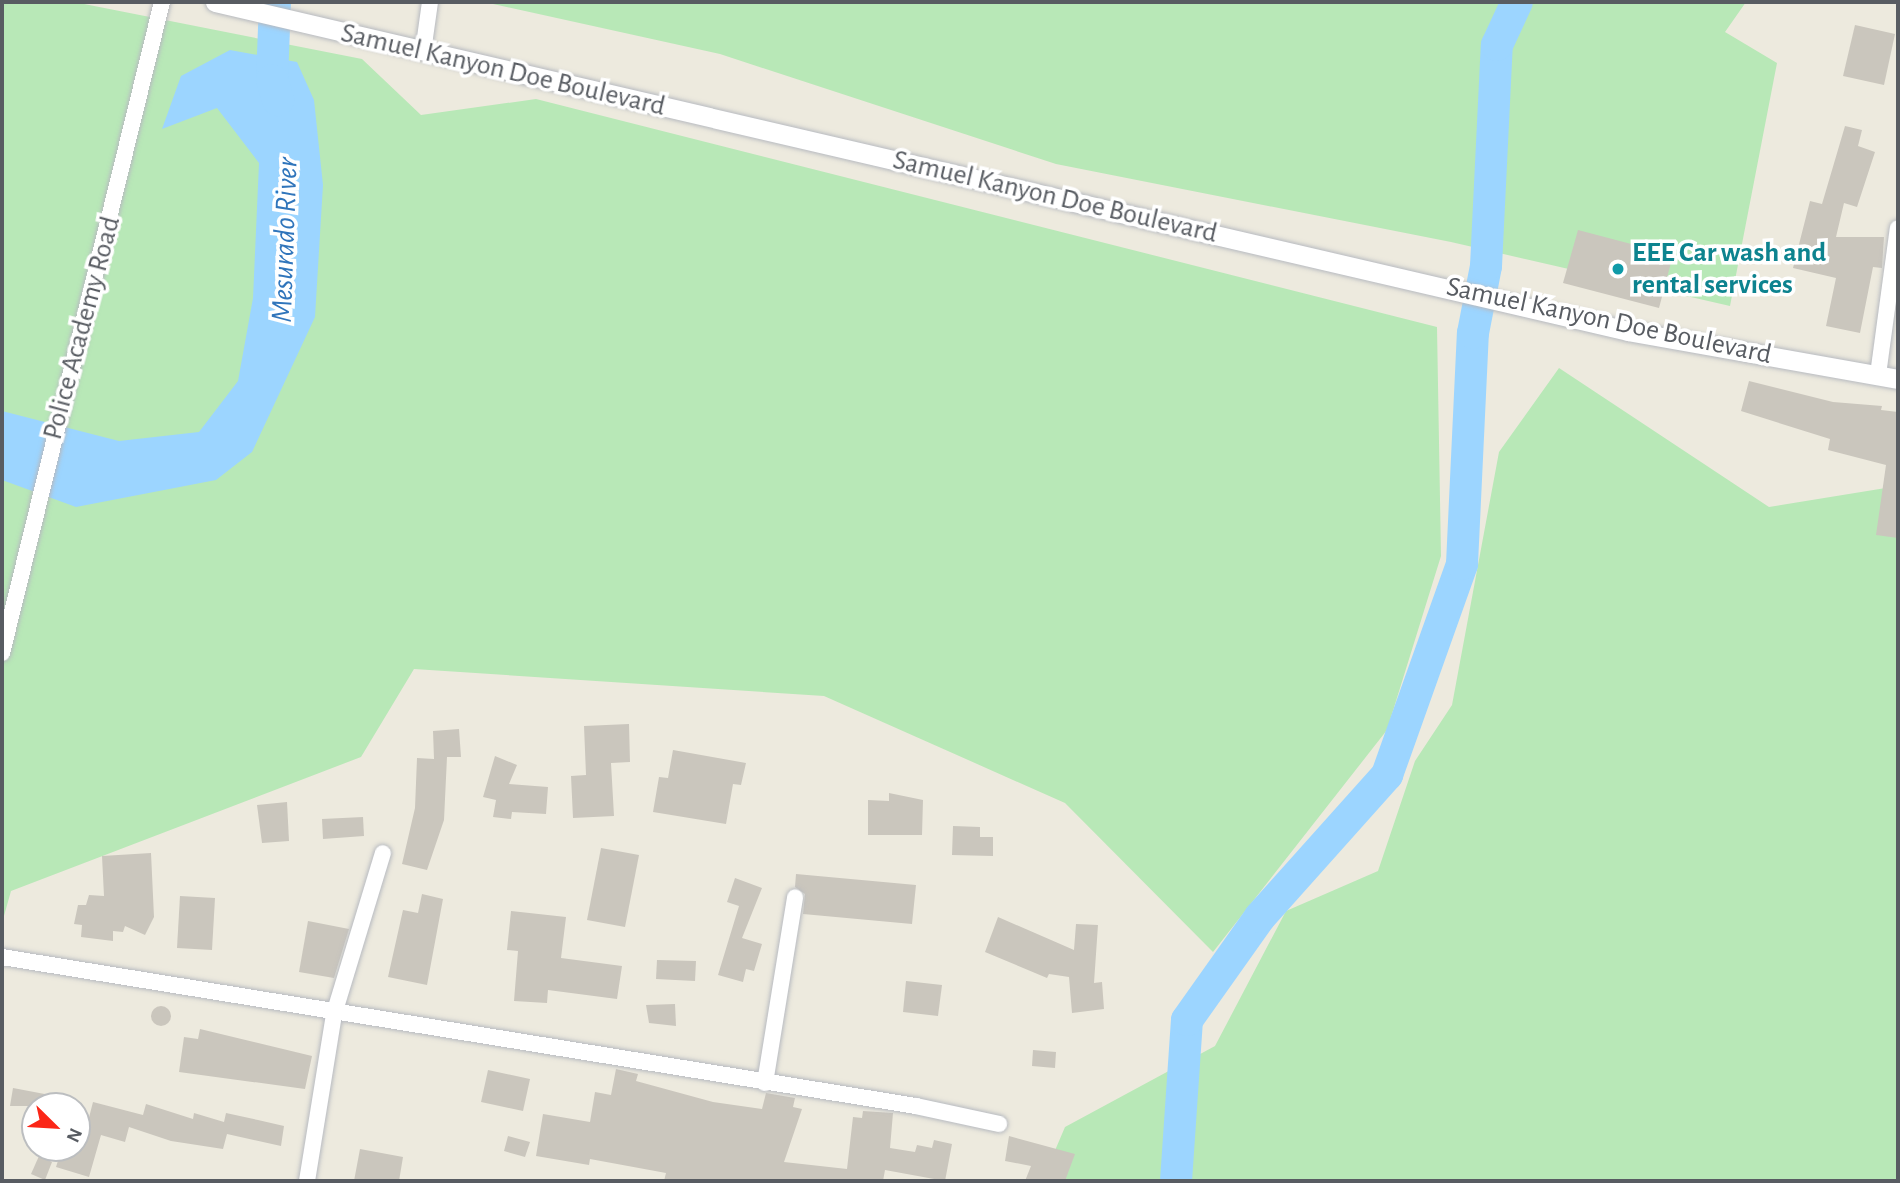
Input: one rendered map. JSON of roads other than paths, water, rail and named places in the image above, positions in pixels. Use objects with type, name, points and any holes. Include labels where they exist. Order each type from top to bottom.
[{"type":"street","name":"Police Academy Road","points":[[4,646],[35,507],[112,212],[162,2]]},
{"type":"street","name":"Samuel Kanyon Doe Boulevard","points":[[215,2],[1451,287],[1628,331],[1898,379]]},
{"type":"street","points":[[423,52],[430,2]]},
{"type":"street","points":[[1878,375],[1898,228]]},
{"type":"street","points":[[307,1181],[334,1014],[383,853]]},
{"type":"street","points":[[765,1083],[795,897]]},
{"type":"street","points":[[2,957],[999,1124]]},
{"type":"water","points":[[230,50],[297,62],[314,100],[323,185],[315,317],[252,452],[216,480],[76,507],[2,480],[2,411],[119,441],[199,432],[238,381],[253,298],[259,163],[217,108],[162,129],[181,76]]},
{"type":"waterway","name":"Mesurado River","points":[[275,2],[272,80],[278,100]]},
{"type":"waterway","points":[[1176,1181],[1187,1020],[1260,917],[1387,775],[1462,564],[1473,333],[1486,266],[1497,45],[1517,2]]},
{"type":"place","name":"EEE Car wash and rental services","points":[[1618,269]]}]
